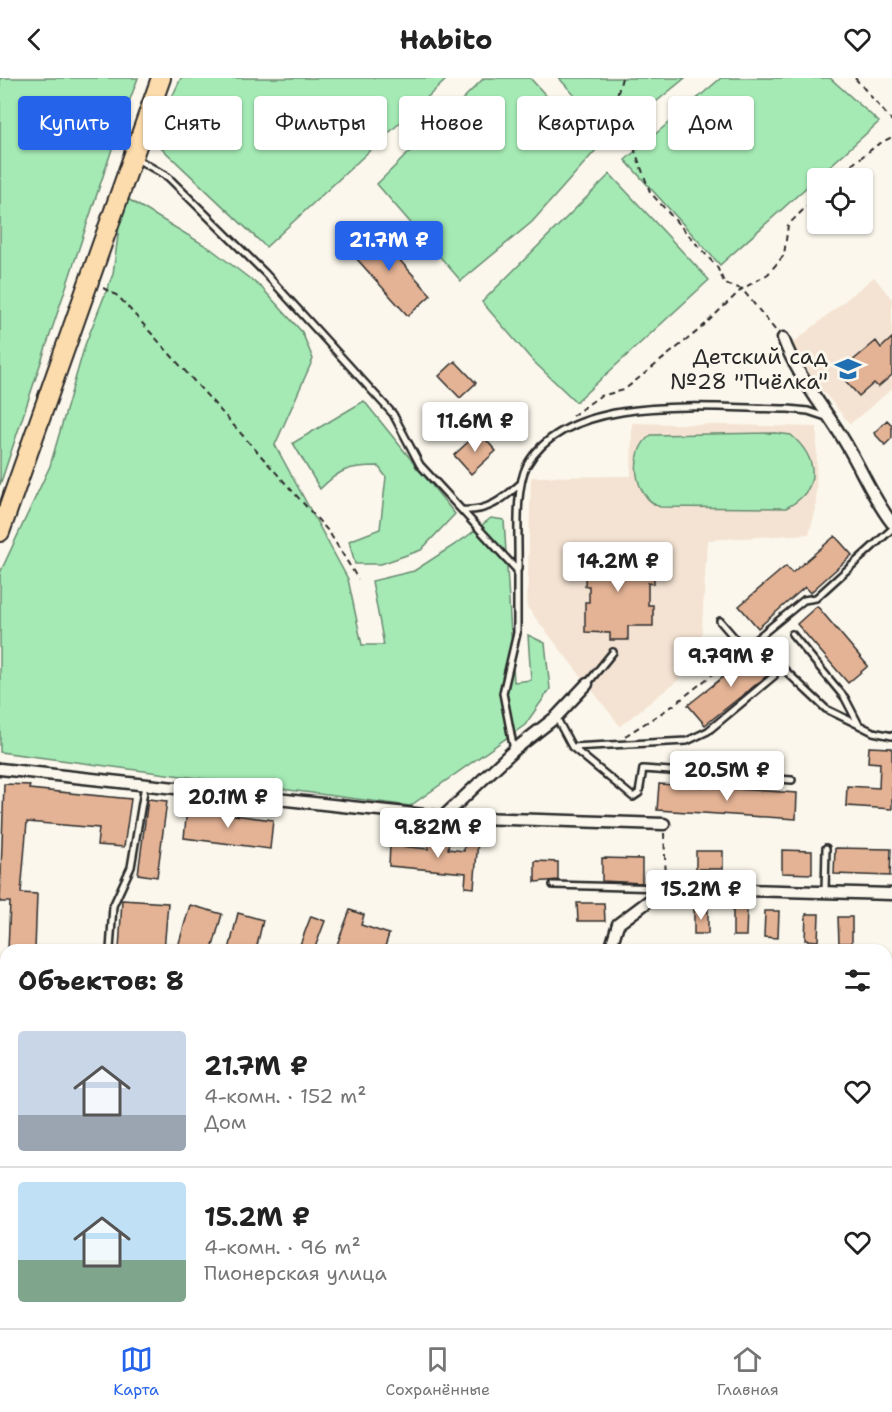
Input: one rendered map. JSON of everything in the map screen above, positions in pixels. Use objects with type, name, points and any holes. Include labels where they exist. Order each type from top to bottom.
[{"type":"main road","points":[[0,532],[161,78]]},
{"type":"street","points":[[783,338],[791,362],[830,419],[864,480],[892,523]]},
{"type":"street","points":[[443,817],[514,750],[556,717],[587,684]]},
{"type":"street","points":[[0,769],[443,817],[664,824]]},
{"type":"street","points":[[612,944],[618,924],[666,888],[892,894]]},
{"type":"lane","points":[[133,156],[168,177],[264,273],[393,414],[420,465],[518,570]]},
{"type":"lane","points":[[514,750],[503,693],[517,633],[521,483],[528,465],[547,442],[561,431],[618,411],[651,408],[788,409],[808,411],[830,419]]},
{"type":"lane","points":[[462,510],[474,511],[500,502],[521,483]]},
{"type":"lane","points":[[720,621],[744,649],[804,600],[816,598],[892,529]]},
{"type":"lane","points":[[792,634],[845,698],[859,725]]},
{"type":"lane","points":[[754,641],[826,709],[873,732],[892,736]]},
{"type":"lane","points":[[587,684],[613,652]]},
{"type":"lane","points":[[572,747],[687,741],[708,731],[774,676]]},
{"type":"lane","points":[[556,717],[572,747],[633,797],[639,793],[644,769],[792,780]]},
{"type":"lane","points":[[110,944],[112,906],[130,867],[145,785]]},
{"type":"lane","points":[[825,893],[826,848]]},
{"type":"lane","points":[[554,885],[666,888]]},
{"type":"path","points":[[622,78],[616,99],[650,192],[717,267],[725,284],[742,289],[783,338]]},
{"type":"path","points":[[855,78],[892,121]]},
{"type":"path","points":[[848,168],[877,145],[892,137]]},
{"type":"path","points":[[561,431],[577,411],[600,396],[624,390],[699,330],[742,289],[768,274],[784,255],[788,225],[807,206]]},
{"type":"path","points":[[90,280],[118,296],[228,418],[329,532],[358,579]]},
{"type":"path","points":[[603,744],[639,729],[744,649]]},
{"type":"path","points":[[664,824],[666,888]]},
{"type":"shaded area","name":"Детский сад №28 \"Пчёлка\"","points":[[874,277],[892,299],[892,389],[850,424],[787,348]]},
{"type":"shaded area","points":[[632,423],[817,427],[816,509],[809,534],[707,540],[700,663],[620,726],[527,607],[531,477],[631,476]]},
{"type":"green space","points":[[0,78],[138,78],[131,97],[18,96],[18,150],[112,150],[0,485]]},
{"type":"green space","points":[[181,78],[448,78],[429,96],[399,96],[399,124],[387,135],[387,96],[254,96],[254,150],[370,150],[266,247],[164,150],[242,150],[242,96],[172,96]]},
{"type":"green space","points":[[484,78],[530,78],[546,96],[517,96],[517,150],[596,150],[532,222],[461,281],[377,184],[411,150],[505,150],[505,96],[466,96]]},
{"type":"green space","points":[[559,78],[685,78],[656,102],[656,96],[575,96]]},
{"type":"green space","points":[[721,78],[830,78],[879,122],[828,168],[807,168],[807,187],[720,265],[625,160],[637,150],[656,150],[656,134],[668,123],[668,150],[754,150],[754,96],[700,96]]},
{"type":"green space","points":[[610,174],[709,280],[576,402],[532,360],[482,302]]},
{"type":"green space","points":[[123,196],[211,249],[262,288],[302,332],[313,359],[275,445],[348,579],[362,645],[384,645],[372,581],[414,571],[491,518],[504,520],[514,682],[531,680],[528,635],[545,643],[550,689],[525,725],[410,806],[0,752],[0,573],[50,466],[85,345],[113,274]]},
{"type":"green space","points":[[364,401],[455,514],[421,550],[381,564],[355,564],[349,541],[380,529],[386,477],[378,466],[346,470],[333,477],[320,489],[293,443]]},
{"type":"green space","points":[[776,433],[791,435],[807,454],[811,464],[812,474],[805,492],[786,508],[660,507],[644,494],[639,484],[637,462],[639,452],[651,435]]},
{"type":"building","points":[[370,227],[431,295],[408,316],[347,248]]},
{"type":"building","points":[[892,338],[892,375],[878,387],[874,383],[859,396],[843,378],[856,367],[851,362],[876,341],[881,348]]},
{"type":"building","points":[[455,361],[476,383],[460,398],[439,376]]},
{"type":"building","points":[[887,420],[892,425],[892,438],[885,445],[874,433]]},
{"type":"building","points":[[479,432],[496,451],[471,474],[454,455]]},
{"type":"building","points":[[835,536],[852,555],[810,593],[805,587],[758,628],[739,606],[786,566],[792,573]]},
{"type":"building","points":[[610,547],[629,547],[629,562],[645,563],[645,557],[654,558],[654,584],[648,583],[648,605],[653,605],[653,626],[628,626],[628,640],[610,640],[610,633],[585,632],[585,602],[589,602],[589,586],[585,586],[586,555],[610,556]]},
{"type":"building","points":[[817,606],[868,666],[848,683],[797,624]]},
{"type":"building","points":[[757,650],[773,671],[705,725],[688,705]]},
{"type":"building","points":[[869,747],[892,748],[892,809],[846,806],[847,786],[879,788],[880,763],[868,762]]},
{"type":"building","points":[[4,784],[30,785],[29,789],[131,799],[124,847],[97,845],[99,828],[27,822],[21,893],[37,894],[35,944],[8,944],[10,902],[0,902]]},
{"type":"building","points":[[659,784],[797,793],[796,819],[657,810]]},
{"type":"building","points":[[148,799],[167,801],[157,877],[138,874]]},
{"type":"building","points":[[187,809],[273,820],[270,849],[184,838]]},
{"type":"building","points":[[465,840],[478,841],[474,888],[465,887],[466,873],[389,866],[390,845],[428,849],[428,841],[449,842],[448,849],[464,851]]},
{"type":"building","points":[[835,848],[891,849],[890,876],[834,874]]},
{"type":"building","points":[[782,850],[812,851],[812,874],[782,873]]},
{"type":"building","points":[[696,851],[723,851],[723,869],[696,869]]},
{"type":"building","points":[[602,858],[642,859],[642,883],[602,881]]},
{"type":"building","points":[[535,861],[558,862],[558,880],[535,882]]},
{"type":"building","points":[[122,900],[168,903],[165,944],[119,944]]},
{"type":"building","points":[[577,903],[604,903],[605,921],[578,921]]},
{"type":"building","points":[[190,905],[222,914],[214,944],[179,944]]},
{"type":"building","points":[[694,908],[708,908],[708,934],[694,934]]},
{"type":"building","points":[[733,909],[747,910],[746,936],[733,936]]},
{"type":"building","points":[[350,910],[364,915],[361,925],[389,934],[386,944],[337,944]]},
{"type":"building","points":[[765,911],[779,911],[778,938],[764,937]]},
{"type":"building","points":[[238,913],[263,920],[257,944],[230,944]]},
{"type":"building","points":[[806,914],[819,914],[818,941],[805,940]]},
{"type":"building","points":[[311,916],[325,921],[316,944],[300,944]]},
{"type":"building","points":[[838,917],[852,917],[852,943],[839,943]]},
{"type":"place","name":"Детский сад №28 \"Пчёлка\"","points":[[848,369]]}]
